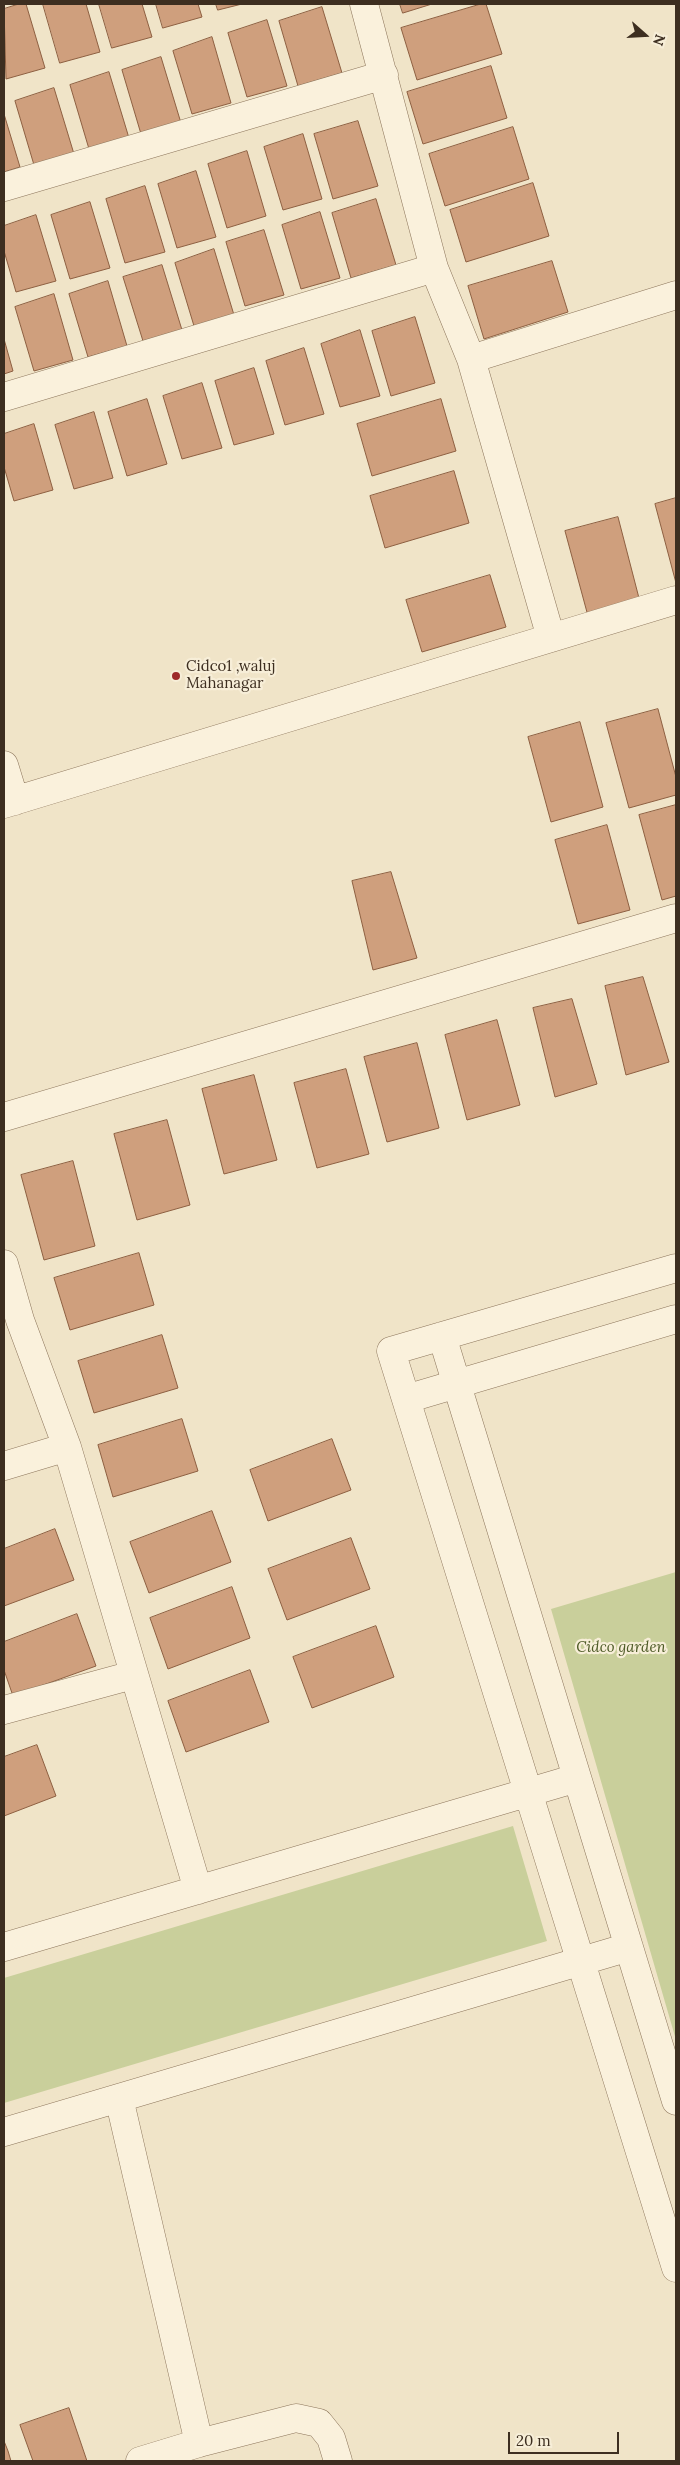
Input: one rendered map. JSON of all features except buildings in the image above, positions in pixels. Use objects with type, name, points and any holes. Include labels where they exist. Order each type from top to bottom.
[{"type":"street","points":[[364,4],[434,268],[471,360],[551,638]]},
{"type":"street","points":[[4,187],[384,75]]},
{"type":"street","points":[[4,397],[434,268]]},
{"type":"street","points":[[471,360],[676,295]]},
{"type":"street","points":[[4,765],[9,802],[676,600]]},
{"type":"street","points":[[4,1117],[676,918]]},
{"type":"street","points":[[4,1264],[12,1322],[67,1446],[132,1675],[198,1890]]},
{"type":"street","points":[[676,1268],[391,1351],[676,2268]]},
{"type":"street","points":[[406,1399],[676,1320]]},
{"type":"street","points":[[442,1336],[676,2101]]},
{"type":"street","points":[[4,1466],[67,1446]]},
{"type":"street","points":[[4,1710],[132,1675]]},
{"type":"street","points":[[4,1948],[577,1778]]},
{"type":"street","points":[[4,2132],[629,1948]]},
{"type":"street","points":[[120,2098],[199,2443]]},
{"type":"street","points":[[140,2461],[199,2443],[296,2418],[319,2423],[331,2438],[338,2461]]},
{"type":"green space","name":"Cidco garden","points":[[676,1572],[676,2040],[551,1609]]},
{"type":"green space","points":[[513,1826],[547,1941],[4,2103],[4,1978]]},
{"type":"place","name":"Cidco1 ,waluj Mahanagar","points":[[176,676]]}]
